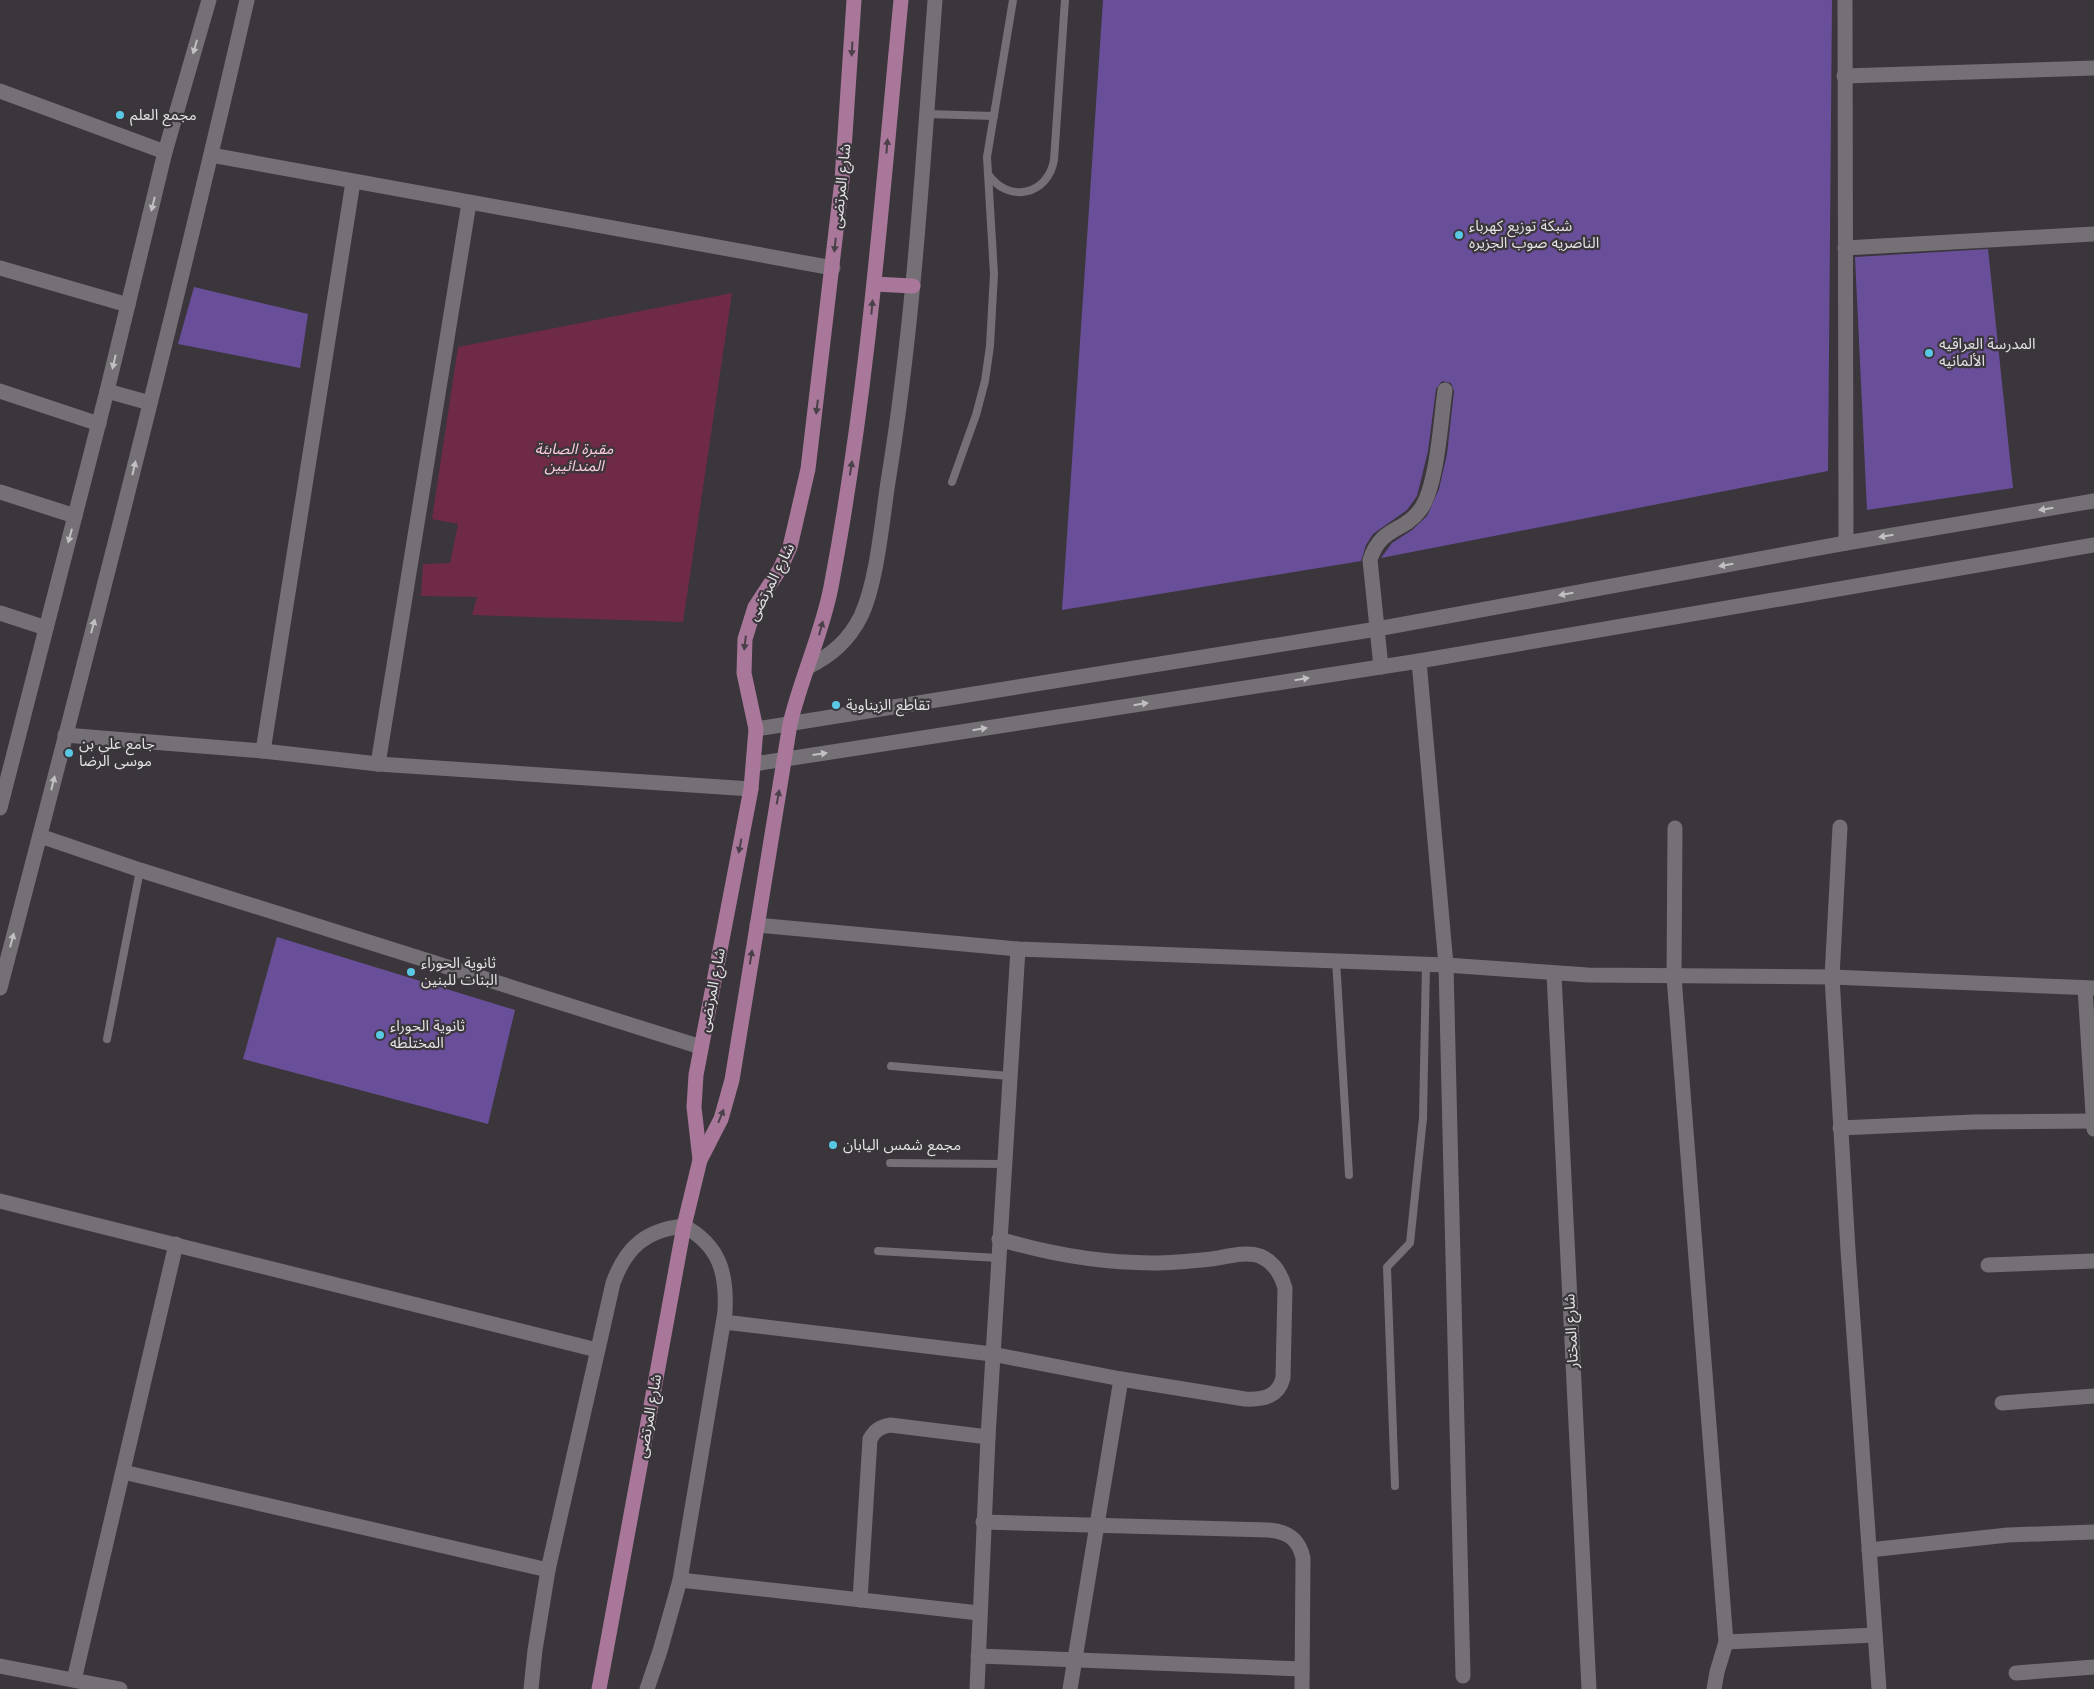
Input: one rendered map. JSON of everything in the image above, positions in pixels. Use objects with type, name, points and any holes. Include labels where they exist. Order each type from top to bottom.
[{"type":"main road","name":"شارع المرتضى","points":[[700,1160],[694,1099],[701,1047],[751,790],[754,764],[756,729],[744,673],[745,639],[755,607],[786,558],[802,502],[813,435],[833,268],[844,160],[854,0]]},
{"type":"main road","name":"شارع المرتضى","points":[[599,1689],[684,1226],[700,1160],[727,1100],[790,724],[797,695],[821,628],[831,587],[861,405],[900,0]]},
{"type":"main road","points":[[874,284],[913,286]]},
{"type":"street","points":[[0,808],[99,424],[165,152],[209,0]]},
{"type":"street","points":[[0,988],[150,403],[211,156],[246,0]]},
{"type":"street","points":[[808,667],[825,658],[841,646],[853,631],[862,614],[868,595],[897,428],[913,286],[935,0]]},
{"type":"street","points":[[1845,0],[1846,543]]},
{"type":"street","points":[[1844,76],[2094,68]]},
{"type":"street","points":[[0,91],[165,152]]},
{"type":"street","points":[[211,156],[833,268]]},
{"type":"street","points":[[263,751],[353,182]]},
{"type":"street","points":[[378,764],[469,203]]},
{"type":"street","points":[[1845,248],[2094,234]]},
{"type":"street","points":[[0,268],[128,305]]},
{"type":"street","points":[[0,390],[99,424]]},
{"type":"street","points":[[1381,667],[1370,560],[1383,536],[1415,516],[1427,499],[1433,479],[1445,390]]},
{"type":"street","points":[[107,391],[150,403]]},
{"type":"street","points":[[0,492],[75,516]]},
{"type":"street","points":[[756,729],[1377,629],[1846,543],[2094,501]]},
{"type":"street","points":[[754,764],[1419,661],[2094,545]]},
{"type":"street","points":[[0,613],[46,628]]},
{"type":"street","points":[[1419,661],[1446,965],[1464,1676]]},
{"type":"street","points":[[64,735],[263,751],[378,764],[751,790]]},
{"type":"street","points":[[1840,827],[1832,977],[1840,1128],[1879,1689]]},
{"type":"street","points":[[1675,828],[1674,977],[1726,1642],[1714,1689]]},
{"type":"street","points":[[40,836],[140,870],[701,1047]]},
{"type":"street","points":[[756,925],[1018,949],[1426,964],[1554,974],[1674,977],[1832,977],[2090,988],[2094,1129]]},
{"type":"street","points":[[977,1689],[992,1354],[1018,949]]},
{"type":"street","name":"شارع المختار","points":[[1554,974],[1589,1689]]},
{"type":"street","points":[[1840,1128],[1973,1122],[2094,1121]]},
{"type":"street","points":[[0,1201],[597,1350]]},
{"type":"street","points":[[532,1689],[535,1650],[548,1570],[613,1283],[624,1257],[645,1238],[657,1231],[684,1226],[705,1241],[719,1262],[726,1286],[724,1322],[680,1580],[663,1642],[647,1689]]},
{"type":"street","points":[[724,1322],[992,1354],[1121,1379],[1245,1399],[1256,1400],[1272,1396],[1281,1385],[1283,1378],[1285,1288],[1277,1269],[1265,1259],[1250,1254],[1182,1262],[1113,1262],[1046,1252],[999,1240]]},
{"type":"street","points":[[74,1680],[176,1244]]},
{"type":"street","points":[[1988,1265],[2094,1262]]},
{"type":"street","points":[[1070,1689],[1121,1379]]},
{"type":"street","points":[[2002,1403],[2094,1396]]},
{"type":"street","points":[[860,1600],[870,1439],[873,1434],[883,1426],[890,1426],[988,1437]]},
{"type":"street","points":[[123,1472],[548,1570]]},
{"type":"street","points":[[983,1522],[1277,1531],[1292,1537],[1298,1543],[1303,1558],[1302,1689]]},
{"type":"street","points":[[1869,1550],[2008,1535],[2094,1532]]},
{"type":"street","points":[[680,1580],[979,1613]]},
{"type":"street","points":[[1726,1642],[1875,1635]]},
{"type":"street","points":[[978,1656],[1302,1669]]},
{"type":"street","points":[[0,1666],[120,1689]]},
{"type":"street","points":[[2016,1673],[2094,1667]]},
{"type":"lane","points":[[952,482],[976,415],[985,381],[990,346],[994,274],[987,149],[1013,0]]},
{"type":"lane","points":[[987,172],[991,179],[1002,189],[1016,192],[1032,190],[1050,175],[1054,160],[1065,0]]},
{"type":"lane","points":[[926,114],[994,116]]},
{"type":"lane","points":[[107,1039],[140,870]]},
{"type":"lane","points":[[1336,960],[1350,1174]]},
{"type":"lane","points":[[1395,1486],[1387,1267],[1410,1243],[1423,1118],[1426,964]]},
{"type":"lane","points":[[891,1066],[1009,1076]]},
{"type":"lane","points":[[890,1163],[1004,1164]]},
{"type":"lane","points":[[878,1251],[998,1258]]},
{"type":"green space","name":"مقبرة الصابئة المندائيين","points":[[732,293],[683,622],[472,615],[477,597],[421,596],[423,564],[450,563],[458,524],[432,519],[458,347]]},
{"type":"building","name":"شبكة توزيع كهرباء الناصريه صوب الجزيره","points":[[1103,0],[1832,0],[1828,471],[1381,558],[1392,543],[1412,530],[1427,516],[1439,489],[1447,454],[1454,391],[1451,383],[1442,381],[1436,389],[1428,451],[1417,496],[1407,510],[1373,534],[1366,545],[1361,561],[1062,610]]},
{"type":"building","name":"المدرسة العراقيه الألمانيه","points":[[1988,249],[2013,488],[1867,510],[1855,257]]},
{"type":"building","points":[[194,287],[308,314],[300,368],[178,344]]},
{"type":"building","name":"ثانوية الحوراء المختلطه","points":[[277,937],[515,1010],[488,1124],[243,1059]]},
{"type":"place","name":"مجمع العلم","points":[[120,115]]},
{"type":"place","name":"شبكة توزيع كهرباء الناصريه صوب الجزيره","points":[[1459,235]]},
{"type":"place","name":"المدرسة العراقيه الألمانيه","points":[[1929,353]]},
{"type":"place","name":"تقاطع الزيناوية","points":[[836,705]]},
{"type":"place","name":"جامع علي بن موسى الرضا","points":[[69,753]]},
{"type":"place","name":"ثانوية الحوراء البنات للبنين","points":[[411,972]]},
{"type":"place","name":"ثانوية الحوراء المختلطه","points":[[380,1035]]},
{"type":"place","name":"مجمع شمس اليابان","points":[[833,1145]]}]
